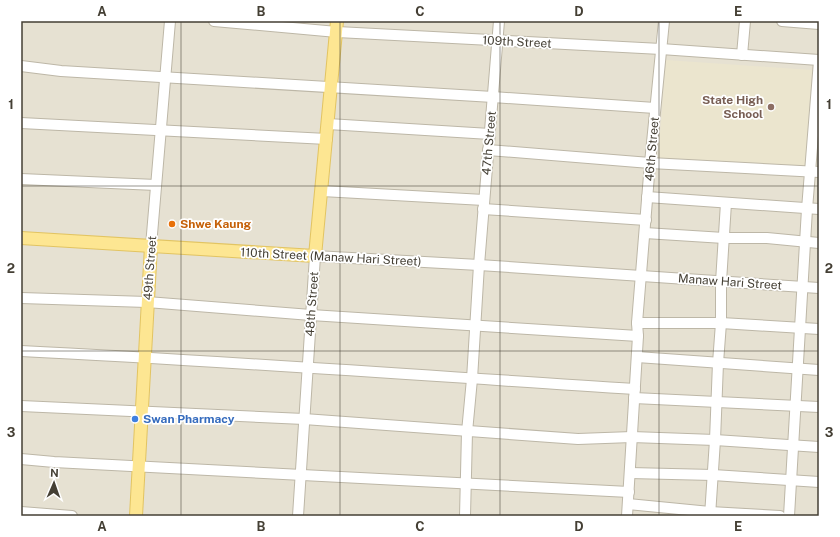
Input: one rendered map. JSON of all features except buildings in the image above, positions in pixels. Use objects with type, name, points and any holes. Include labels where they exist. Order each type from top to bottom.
[{"type":"main road","name":"48th Street","points":[[316,256],[337,26]]},
{"type":"main road","name":"110th Street (Manaw Hari Street)","points":[[21,238],[316,256]]},
{"type":"main road","name":"49th Street","points":[[136,516],[151,246]]},
{"type":"street","name":"49th Street","points":[[151,246],[170,21]]},
{"type":"street","name":"109th Street","points":[[214,21],[337,26],[498,41],[661,49],[819,61]]},
{"type":"street","name":"47th Street","points":[[464,516],[467,432],[499,21]]},
{"type":"street","name":"46th Street","points":[[627,516],[635,394],[638,336],[637,323],[650,163],[664,21]]},
{"type":"street","points":[[742,55],[745,21]]},
{"type":"street","points":[[782,21],[819,24]]},
{"type":"street","points":[[789,516],[807,208],[814,172],[819,61]]},
{"type":"street","points":[[21,66],[165,77],[331,86],[655,108]]},
{"type":"street","points":[[21,123],[327,139]]},
{"type":"street","points":[[328,124],[490,134]]},
{"type":"street","points":[[488,150],[650,163],[814,172]]},
{"type":"street","points":[[21,179],[156,185]]},
{"type":"street","points":[[322,191],[646,220]]},
{"type":"street","points":[[647,197],[819,209]]},
{"type":"street","points":[[710,514],[726,203]]},
{"type":"street","points":[[645,233],[724,238],[767,238],[805,243],[819,243]]},
{"type":"street","name":"110th Street (Manaw Hari Street)","points":[[316,256],[641,276]]},
{"type":"street","name":"48th Street","points":[[298,516],[316,256]]},
{"type":"street","name":"Manaw Hari Street","points":[[641,276],[819,288]]},
{"type":"street","points":[[21,298],[147,302],[311,315],[638,336]]},
{"type":"street","points":[[637,323],[721,323],[819,330]]},
{"type":"street","points":[[21,351],[308,367],[472,379],[716,402],[819,407]]},
{"type":"street","points":[[636,358],[819,370]]},
{"type":"street","points":[[21,406],[304,419],[578,439],[632,438],[715,440],[819,447]]},
{"type":"street","points":[[21,459],[300,476],[629,492]]},
{"type":"street","points":[[630,473],[713,475],[819,482]]},
{"type":"street","points":[[628,504],[710,514],[780,516]]},
{"type":"street","points":[[21,512],[72,516]]},
{"type":"shaded area","points":[[21,21],[819,21],[819,516],[21,516]]},
{"type":"shaded area","points":[[666,60],[812,70],[805,168],[658,159]]},
{"type":"place","name":"State High School","points":[[771,107]]},
{"type":"place","name":"Shwe Kaung","points":[[172,224]]},
{"type":"place","name":"Swan Pharmacy","points":[[135,419]]}]
